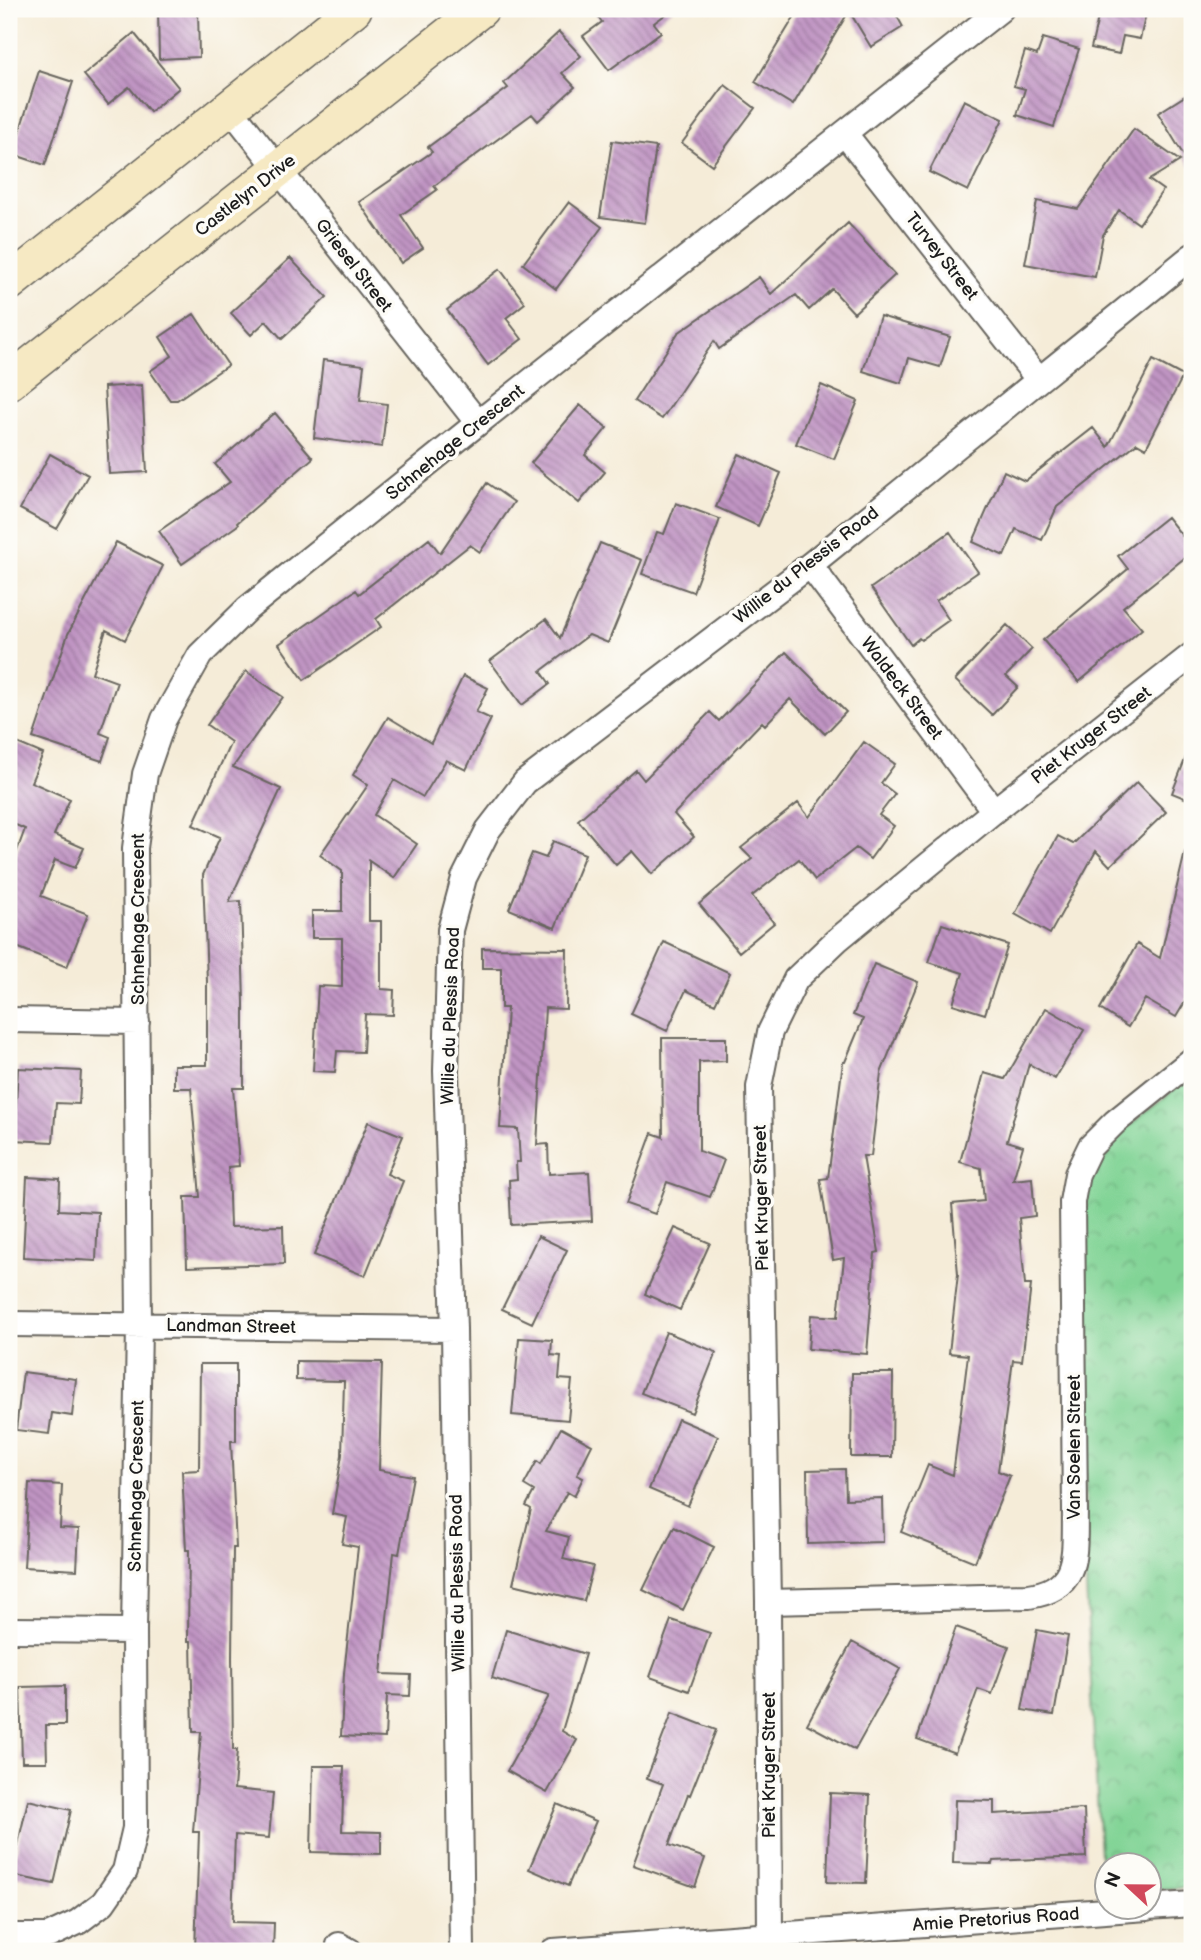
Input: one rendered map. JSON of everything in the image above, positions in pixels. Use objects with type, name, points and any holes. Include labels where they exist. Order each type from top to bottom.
[{"type":"street","points":[[9,283],[354,9]]},
{"type":"street","name":"Schnehage Crescent","points":[[9,1936],[48,1936],[79,1923],[103,1903],[125,1871],[135,1829],[134,1631],[139,1325],[135,848],[145,775],[164,719],[200,655],[247,609],[1001,9]]},
{"type":"street","name":"Castlelyn Drive","points":[[10,378],[478,10]]},
{"type":"street","name":"Griesel Street","points":[[230,108],[478,423]]},
{"type":"street","name":"Turvey Street","points":[[845,134],[1038,379]]},
{"type":"street","name":"Willie du Plessis Road","points":[[463,1951],[454,1328],[446,1071],[450,930],[464,878],[488,830],[525,782],[810,565],[1192,256]]},
{"type":"street","name":"Waldeck Street","points":[[810,565],[994,811]]},
{"type":"street","name":"Piet Kruger Street","points":[[770,1936],[768,1602],[759,1087],[770,1032],[796,979],[837,940],[994,811],[1192,655]]},
{"type":"street","points":[[9,1020],[137,1022]]},
{"type":"street","name":"Van Soelen Street","points":[[768,1602],[1029,1596],[1045,1594],[1064,1582],[1074,1557],[1072,1202],[1077,1174],[1090,1147],[1115,1122],[1192,1060]]},
{"type":"street","name":"Landman Street","points":[[9,1324],[454,1328]]},
{"type":"street","points":[[9,1630],[134,1631]]},
{"type":"street","name":"Amie Pretorius Road","points":[[1162,1906],[1192,1904]]},
{"type":"street","name":"Amie Pretorius Road","points":[[553,1951],[1092,1911]]},
{"type":"green space","points":[[1192,1075],[1192,1887],[1162,1889],[1162,1852],[1100,1852],[1086,1584],[1085,1201],[1091,1172],[1102,1151]]},
{"type":"building","points":[[158,9],[198,9],[199,57],[159,59]]},
{"type":"building","points":[[592,9],[673,9],[654,23],[661,32],[609,70],[583,36],[602,22]]},
{"type":"building","points":[[799,9],[893,9],[903,27],[871,47],[849,11],[793,105],[755,82]]},
{"type":"building","points":[[1100,9],[1130,9],[1146,13],[1140,39],[1123,36],[1119,54],[1091,48]]},
{"type":"building","points":[[559,32],[581,56],[562,73],[575,87],[538,121],[532,114],[434,186],[437,190],[401,215],[423,248],[401,263],[359,202],[432,152],[428,147],[508,88],[504,83]]},
{"type":"building","points":[[134,33],[179,88],[150,112],[129,87],[108,104],[84,75]]},
{"type":"building","points":[[1043,38],[1079,49],[1054,127],[1017,115],[1025,89],[1014,86],[1025,51],[1037,55]]},
{"type":"building","points":[[39,71],[73,82],[45,165],[12,154]]},
{"type":"building","points":[[725,85],[755,108],[712,165],[682,143]]},
{"type":"building","points":[[1185,96],[1192,107],[1192,169],[1158,113]]},
{"type":"building","points":[[964,100],[1003,119],[968,191],[929,172]]},
{"type":"building","points":[[1134,129],[1180,161],[1149,180],[1163,190],[1139,224],[1119,210],[1103,235],[1095,277],[1025,264],[1037,201],[1078,209]]},
{"type":"building","points":[[612,141],[656,147],[645,223],[600,217]]},
{"type":"building","points":[[569,202],[602,227],[556,289],[523,264]]},
{"type":"building","points":[[848,223],[895,275],[854,313],[832,289],[809,310],[796,295],[719,349],[714,341],[662,419],[634,401],[678,333],[759,277],[771,294]]},
{"type":"building","points":[[290,258],[327,297],[282,339],[266,321],[251,335],[231,313]]},
{"type":"building","points":[[500,269],[525,303],[506,318],[522,339],[488,365],[447,310]]},
{"type":"building","points":[[194,314],[228,365],[177,400],[170,400],[150,371],[172,356],[160,337]]},
{"type":"building","points":[[880,316],[950,337],[940,367],[909,358],[901,383],[863,371]]},
{"type":"building","points":[[323,360],[364,365],[360,400],[387,404],[382,447],[314,438]]},
{"type":"building","points":[[1153,360],[1183,376],[1146,448],[1137,443],[1057,507],[1042,540],[1016,529],[1004,556],[973,542],[1004,471],[1025,481],[1093,428],[1108,447]]},
{"type":"building","points":[[142,385],[147,472],[109,474],[104,387]]},
{"type":"building","points":[[821,385],[858,401],[834,459],[796,444]]},
{"type":"building","points":[[580,405],[607,428],[585,455],[605,472],[579,503],[531,463]]},
{"type":"building","points":[[275,413],[313,458],[237,523],[238,525],[182,564],[159,531],[230,482],[215,464]]},
{"type":"building","points":[[50,454],[88,475],[57,529],[20,509]]},
{"type":"building","points":[[739,454],[781,473],[758,526],[716,507]]},
{"type":"building","points":[[487,483],[514,502],[480,552],[470,545],[376,619],[381,627],[304,680],[279,644],[356,590],[359,594],[429,539],[440,553]]},
{"type":"building","points":[[676,503],[720,519],[693,592],[642,574],[657,532],[664,534]]},
{"type":"building","points":[[1167,517],[1192,548],[1192,552],[1123,607],[1142,629],[1079,682],[1043,640],[1128,569],[1118,556]]},
{"type":"building","points":[[950,532],[978,572],[936,601],[949,620],[911,645],[871,588]]},
{"type":"building","points":[[116,542],[163,566],[125,640],[106,630],[92,673],[117,682],[100,733],[110,737],[102,761],[33,738],[68,634]]},
{"type":"building","points":[[600,543],[642,560],[608,643],[589,635],[541,671],[550,684],[522,705],[490,661],[546,619],[560,638]]},
{"type":"building","points":[[1007,625],[1032,649],[1006,676],[1018,687],[992,715],[955,680]]},
{"type":"building","points":[[786,652],[846,712],[825,734],[790,699],[765,725],[762,722],[674,814],[694,837],[652,874],[632,851],[616,865],[578,820],[636,770],[644,780],[710,712],[719,721]]},
{"type":"building","points":[[246,671],[283,697],[233,767],[281,789],[229,902],[241,901],[244,1003],[244,1088],[233,1088],[239,1166],[228,1167],[230,1227],[283,1226],[284,1264],[187,1267],[185,1197],[200,1197],[191,1088],[174,1088],[174,1065],[207,1065],[203,875],[220,837],[193,825],[231,742],[207,725]]},
{"type":"building","points":[[463,676],[488,688],[476,712],[491,719],[466,770],[446,760],[423,797],[394,780],[374,815],[417,844],[394,878],[369,861],[369,921],[381,921],[381,989],[394,990],[393,1015],[365,1014],[363,1052],[337,1051],[335,1072],[313,1071],[318,986],[342,987],[342,938],[312,938],[312,911],[342,911],[342,871],[320,855],[368,785],[353,775],[388,717],[431,743]]},
{"type":"building","points":[[864,742],[895,764],[881,783],[895,794],[879,815],[894,826],[870,859],[856,848],[815,880],[799,859],[752,896],[774,923],[739,952],[699,904],[752,859],[741,848],[798,803],[809,817]]},
{"type":"building","points":[[17,743],[43,754],[31,782],[70,799],[54,835],[84,848],[75,868],[55,860],[41,896],[88,914],[67,967],[9,944],[9,873],[25,829],[9,822],[9,762]]},
{"type":"building","points":[[1192,745],[1192,801],[1172,793]]},
{"type":"building","points":[[1137,782],[1166,812],[1110,866],[1096,851],[1050,934],[1015,914],[1058,836],[1073,844]]},
{"type":"building","points":[[553,841],[585,854],[555,928],[509,909],[532,853],[546,858]]},
{"type":"building","points":[[1185,852],[1192,853],[1192,990],[1176,1017],[1145,999],[1128,1027],[1100,1009],[1137,944],[1160,958]]},
{"type":"building","points":[[942,924],[1008,945],[985,1014],[953,1004],[963,973],[929,962]]},
{"type":"building","points":[[664,942],[730,973],[715,1004],[686,990],[667,1031],[631,1014]]},
{"type":"building","points":[[482,948],[567,949],[566,1009],[545,1008],[537,1145],[548,1144],[549,1174],[589,1172],[592,1221],[511,1225],[509,1180],[517,1179],[516,1162],[520,1162],[518,1129],[500,1128],[507,1008],[501,1008],[501,968],[482,968]]},
{"type":"building","points":[[874,964],[918,982],[881,1073],[871,1156],[863,1156],[879,1252],[875,1253],[867,1354],[808,1349],[811,1315],[838,1317],[844,1258],[833,1260],[820,1179],[828,1178],[843,1062],[863,1019],[853,1015]]},
{"type":"building","points":[[1046,1008],[1084,1030],[1055,1079],[1029,1064],[1007,1141],[1023,1146],[1013,1180],[1032,1178],[1035,1216],[1019,1218],[1025,1285],[1031,1285],[1022,1361],[1013,1360],[998,1471],[1010,1476],[975,1562],[901,1532],[928,1465],[953,1475],[968,1355],[949,1353],[958,1274],[952,1204],[984,1201],[981,1168],[960,1162],[984,1073],[1005,1079]]},
{"type":"building","points":[[662,1038],[726,1038],[726,1061],[699,1062],[699,1151],[724,1160],[710,1197],[667,1182],[655,1214],[626,1204],[652,1133],[663,1137]]},
{"type":"building","points":[[18,1068],[81,1071],[79,1104],[56,1103],[53,1142],[14,1140]]},
{"type":"building","points":[[368,1122],[403,1136],[387,1174],[403,1181],[365,1276],[314,1255]]},
{"type":"building","points":[[27,1177],[60,1179],[59,1210],[98,1212],[96,1261],[23,1257]]},
{"type":"building","points":[[675,1228],[710,1243],[680,1310],[645,1294]]},
{"type":"building","points":[[538,1236],[567,1250],[532,1323],[502,1309]]},
{"type":"building","points":[[666,1332],[716,1352],[692,1413],[641,1393]]},
{"type":"building","points":[[519,1338],[552,1340],[551,1355],[561,1356],[559,1379],[572,1380],[568,1420],[512,1415]]},
{"type":"building","points":[[296,1361],[382,1362],[379,1470],[413,1476],[399,1554],[394,1553],[381,1674],[411,1675],[410,1696],[387,1695],[385,1738],[341,1736],[344,1673],[358,1547],[342,1544],[347,1517],[332,1514],[342,1455],[344,1381],[296,1380]]},
{"type":"building","points":[[200,1364],[236,1364],[236,1441],[231,1441],[236,1548],[233,1548],[232,1658],[233,1750],[237,1750],[234,1789],[273,1793],[269,1838],[235,1835],[232,1922],[274,1923],[273,1951],[195,1951],[199,1832],[193,1832],[201,1732],[193,1732],[191,1641],[188,1641],[189,1550],[186,1550],[182,1471],[199,1470]]},
{"type":"building","points":[[23,1372],[76,1379],[72,1416],[52,1413],[49,1434],[16,1430]]},
{"type":"building","points":[[852,1373],[893,1373],[892,1457],[851,1457]]},
{"type":"building","points":[[678,1419],[718,1436],[688,1506],[649,1489]]},
{"type":"building","points":[[561,1428],[592,1445],[577,1475],[583,1478],[574,1496],[567,1492],[546,1531],[569,1537],[563,1559],[593,1566],[584,1601],[513,1584],[531,1509],[526,1506],[534,1491],[524,1485],[537,1461],[541,1464]]},
{"type":"building","points":[[845,1469],[846,1499],[882,1498],[883,1542],[808,1544],[807,1470]]},
{"type":"building","points":[[29,1483],[62,1485],[60,1528],[79,1529],[77,1570],[24,1567]]},
{"type":"building","points":[[674,1527],[714,1547],[683,1610],[643,1590]]},
{"type":"building","points":[[671,1620],[710,1633],[689,1691],[650,1677]]},
{"type":"building","points":[[956,1627],[1009,1646],[992,1694],[978,1689],[955,1753],[917,1739]]},
{"type":"building","points":[[506,1630],[585,1654],[562,1731],[577,1740],[547,1793],[507,1771],[549,1696],[492,1678]]},
{"type":"building","points":[[1037,1630],[1068,1636],[1054,1715],[1022,1710]]},
{"type":"building","points":[[852,1642],[900,1669],[855,1750],[807,1724]]},
{"type":"building","points":[[65,1686],[65,1725],[46,1725],[47,1762],[22,1762],[20,1687]]},
{"type":"building","points":[[672,1713],[716,1730],[669,1845],[705,1858],[695,1887],[633,1865],[663,1784],[647,1778]]},
{"type":"building","points":[[313,1766],[344,1766],[342,1831],[381,1832],[381,1854],[311,1852]]},
{"type":"building","points":[[830,1793],[870,1795],[866,1883],[827,1882]]},
{"type":"building","points":[[28,1800],[71,1810],[54,1884],[11,1875]]},
{"type":"building","points":[[955,1800],[994,1801],[994,1814],[1084,1809],[1086,1857],[993,1861],[992,1864],[953,1863]]},
{"type":"building","points":[[557,1804],[596,1821],[568,1886],[529,1869]]}]
